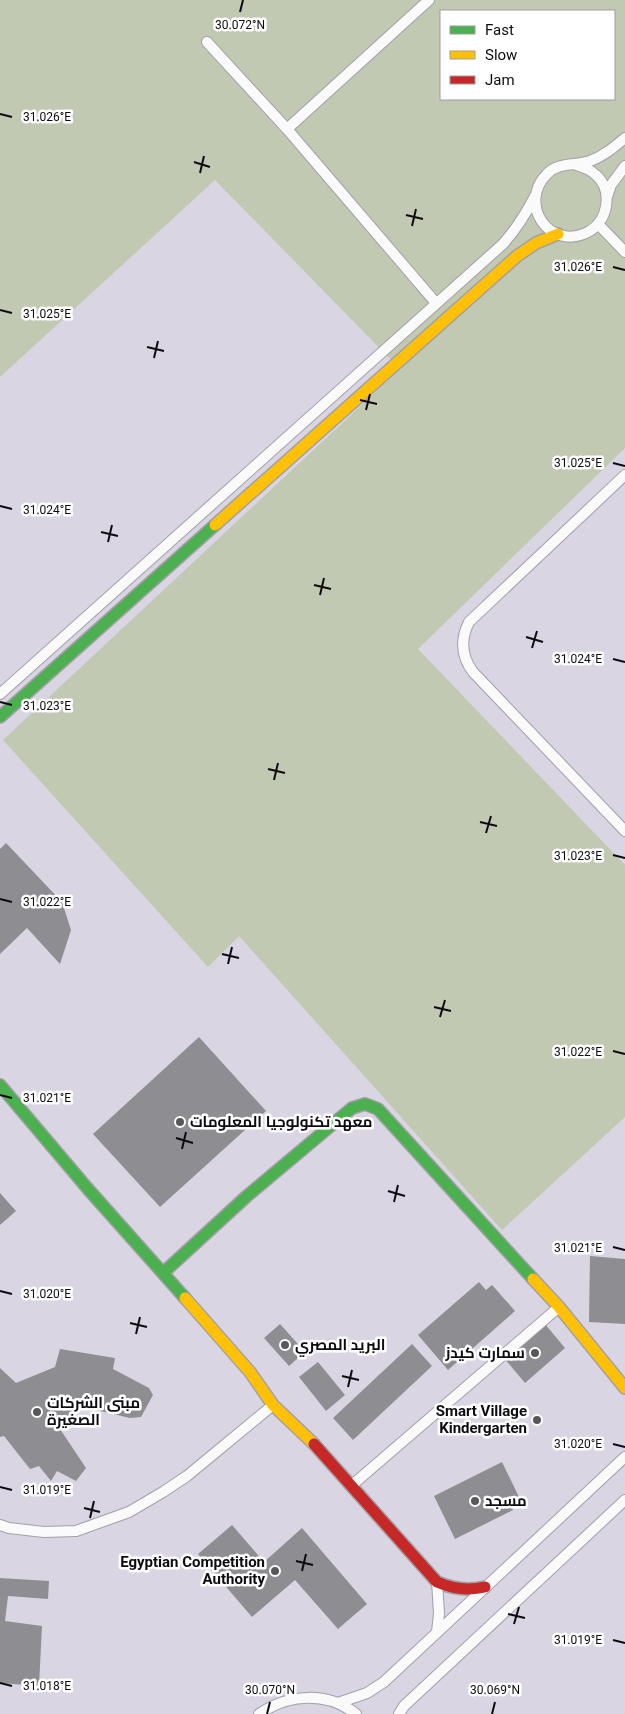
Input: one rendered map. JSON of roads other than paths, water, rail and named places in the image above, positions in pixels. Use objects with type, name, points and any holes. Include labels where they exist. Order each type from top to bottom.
[{"type":"street","points":[[287,129],[429,0]]},
{"type":"street","points":[[207,42],[287,129],[436,303]]},
{"type":"street","points":[[0,694],[503,244],[527,213],[540,182],[549,172],[562,166],[576,165],[602,156],[625,138]]},
{"type":"street","points":[[576,165],[587,168],[597,176],[604,186],[607,197]]},
{"type":"street","points":[[535,196],[536,208],[540,219],[548,228],[558,234],[580,236],[598,224],[603,216],[611,185],[625,166]]},
{"type":"street","points":[[598,224],[625,252]]},
{"type":"street","points":[[0,717],[517,256],[529,246],[558,234]]},
{"type":"street","points":[[625,475],[469,622],[462,642],[466,663],[473,672],[625,831]]},
{"type":"street","points":[[0,1085],[250,1372],[273,1405],[317,1448],[437,1582],[461,1590],[486,1587]]},
{"type":"street","points":[[162,1273],[254,1190],[352,1108],[358,1104],[365,1103],[378,1109],[559,1307],[625,1388]]},
{"type":"street","points":[[352,1486],[559,1307]]},
{"type":"street","points":[[0,1525],[9,1528],[44,1532],[76,1531],[129,1512],[187,1476],[273,1405]]},
{"type":"street","points":[[338,1703],[358,1698],[377,1688],[625,1457]]},
{"type":"street","points":[[399,1714],[404,1706],[625,1500]]},
{"type":"street","points":[[437,1582],[439,1613],[437,1632]]},
{"type":"street","points":[[259,1714],[286,1700],[303,1698],[321,1698],[338,1703],[356,1714]]},
{"type":"place","name":"معهد تكنولوجيا المعلومات","points":[[180,1122]]},
{"type":"place","name":"البريد المصري","points":[[285,1345]]},
{"type":"place","name":"سمارت كيدز","points":[[535,1353]]},
{"type":"place","name":"مبنى الشركات الصغيرة","points":[[37,1412]]},
{"type":"place","name":"Smart Village Kindergarten","points":[[537,1420]]},
{"type":"place","name":"مسجد","points":[[475,1501]]},
{"type":"place","name":"Egyptian Competition Authority","points":[[275,1571]]}]
